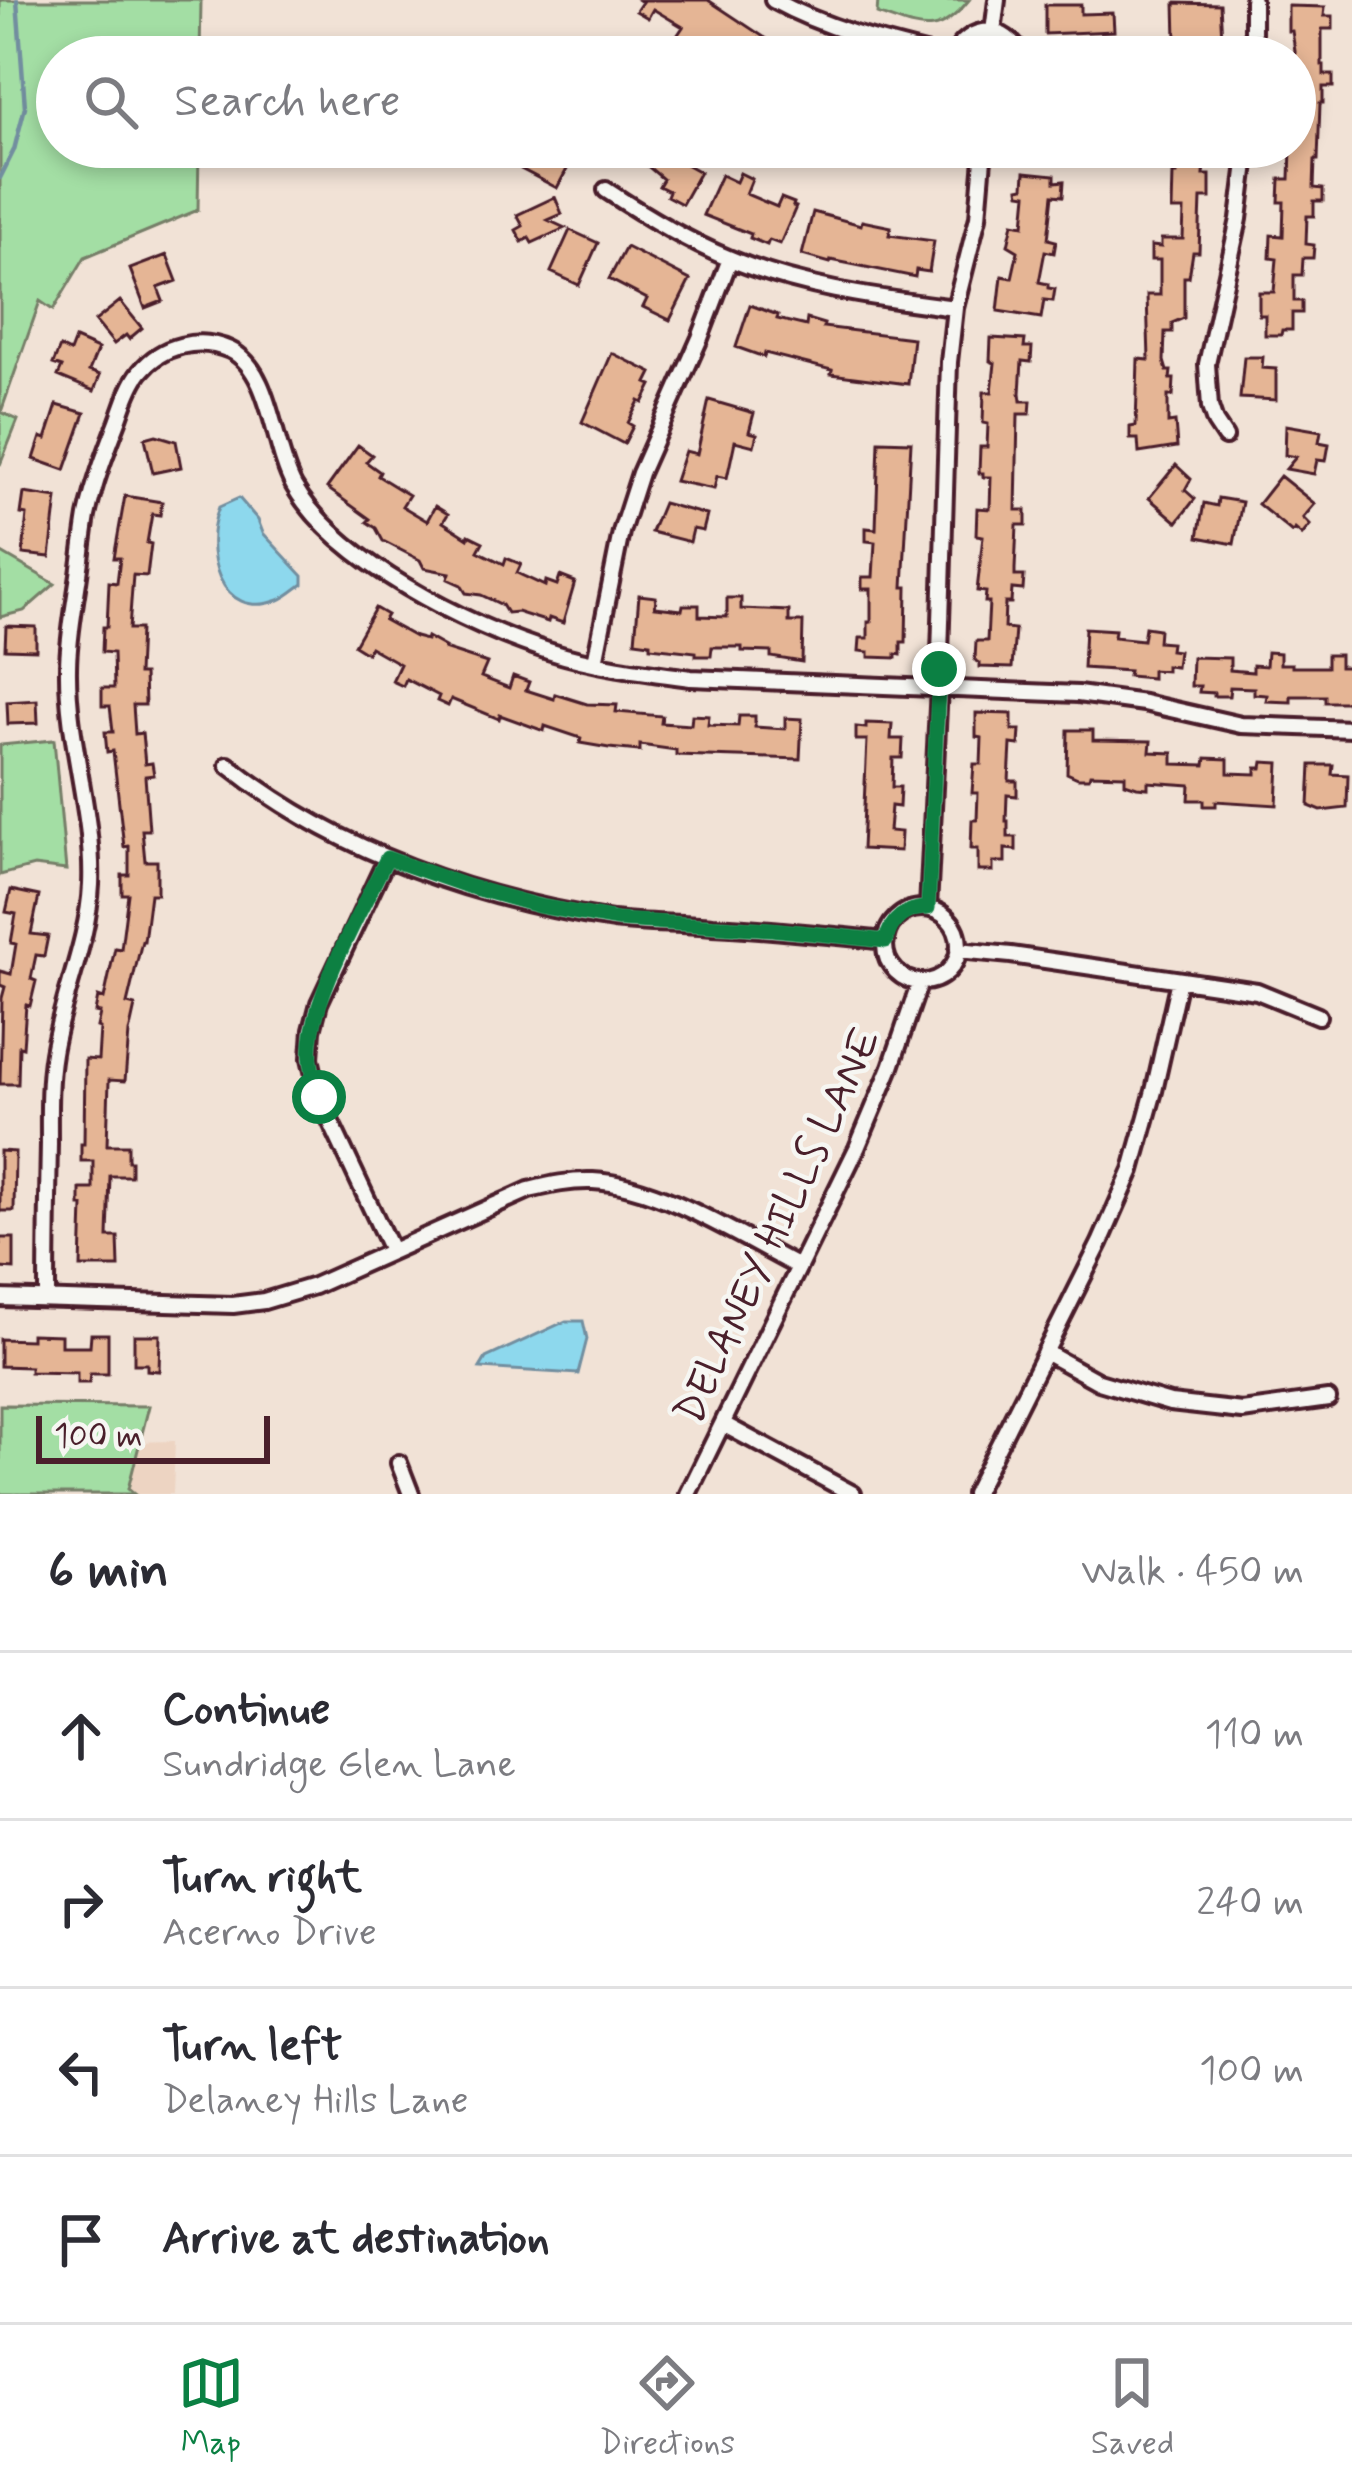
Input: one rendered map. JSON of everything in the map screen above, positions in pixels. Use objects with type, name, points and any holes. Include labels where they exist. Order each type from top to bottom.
[{"type":"street","points":[[773,0],[860,36]]},
{"type":"street","points":[[994,32],[997,0]]},
{"type":"street","points":[[1253,0],[1253,36]]},
{"type":"street","points":[[970,36],[994,32],[1002,36]]},
{"type":"street","points":[[928,908],[949,362],[955,308],[978,217],[982,168]]},
{"type":"street","points":[[1226,437],[1210,407],[1207,364],[1245,168]]},
{"type":"street","points":[[606,190],[730,259],[839,292],[955,308]]},
{"type":"street","points":[[595,662],[621,532],[640,473],[730,259]]},
{"type":"street","points":[[46,1298],[52,1059],[83,933],[91,879],[70,707],[69,645],[87,516],[123,408],[141,371],[179,345],[232,351],[256,372],[280,455],[296,489],[355,551],[398,581],[548,651],[691,678],[1114,698],[1241,725],[1352,729]]},
{"type":"street","points":[[227,765],[267,796],[323,829],[387,858],[521,901],[617,920],[886,941]]},
{"type":"street","points":[[387,858],[319,1003],[310,1058],[319,1097],[391,1250]]},
{"type":"street","points":[[928,908],[954,926],[958,950],[943,975],[920,982],[897,971],[886,941],[898,917],[928,908]]},
{"type":"street","points":[[958,950],[1257,991],[1318,1016]]},
{"type":"street","points":[[974,1494],[1132,1170],[1179,980]]},
{"type":"street","name":"DELANEY HILLS LANE","points":[[688,1494],[857,1148],[920,982]]},
{"type":"street","points":[[0,1298],[233,1305],[264,1301],[314,1286],[529,1190],[592,1181],[654,1193],[797,1266]]},
{"type":"street","points":[[1045,1352],[1099,1382],[1170,1403],[1241,1411],[1328,1399]]},
{"type":"street","points":[[723,1424],[853,1494]]},
{"type":"street","points":[[399,1463],[410,1494]]},
{"type":"shaded area","points":[[175,1441],[173,1494],[0,1494],[0,1445]]},
{"type":"green space","points":[[0,0],[201,0],[200,36],[36,36],[36,168],[199,168],[198,210],[85,257],[53,310],[40,301],[1,412],[18,420],[0,465]]},
{"type":"green space","points":[[878,0],[969,0],[947,21],[927,28],[877,14]]},
{"type":"green space","points":[[0,552],[55,584],[24,611],[0,617]]},
{"type":"green space","points":[[54,740],[66,870],[34,866],[0,875],[0,745]]},
{"type":"green space","points":[[0,1405],[149,1406],[128,1489],[134,1494],[0,1494]]},
{"type":"water","points":[[239,498],[263,533],[303,576],[303,584],[279,600],[242,601],[220,578],[214,561],[214,524],[219,507]]},
{"type":"water","points":[[566,1321],[583,1321],[587,1339],[578,1374],[480,1368],[486,1358]]},
{"type":"building","points":[[639,0],[708,0],[762,36],[677,36],[683,27],[653,9],[648,18],[636,11]]},
{"type":"building","points":[[1175,3],[1220,4],[1222,36],[1176,36]]},
{"type":"building","points":[[1045,5],[1081,5],[1081,14],[1113,13],[1114,31],[1045,34]]},
{"type":"building","points":[[1288,6],[1325,7],[1324,16],[1333,16],[1333,29],[1322,29],[1322,65],[1324,75],[1333,75],[1333,87],[1323,87],[1318,160],[1316,36],[1293,36],[1288,31]]},
{"type":"building","points":[[521,168],[568,168],[557,188]]},
{"type":"building","points":[[650,168],[700,172],[682,204],[659,186],[663,179]]},
{"type":"building","points":[[1177,168],[1204,168],[1204,175],[1210,175],[1210,198],[1201,198],[1199,252],[1193,252],[1189,277],[1184,277],[1184,318],[1172,323],[1172,332],[1165,332],[1164,361],[1174,379],[1173,396],[1168,396],[1168,423],[1175,422],[1177,447],[1139,453],[1138,439],[1130,439],[1130,427],[1136,426],[1138,359],[1149,360],[1147,295],[1160,295],[1160,260],[1151,260],[1151,246],[1161,247],[1161,239],[1183,239],[1184,210],[1172,210],[1173,174]]},
{"type":"building","points":[[1290,168],[1315,168],[1314,188],[1323,189],[1323,201],[1314,201],[1314,216],[1307,216],[1306,244],[1314,245],[1313,258],[1303,258],[1302,275],[1294,275],[1294,301],[1302,301],[1302,313],[1292,313],[1292,330],[1265,335],[1259,292],[1274,292],[1277,259],[1270,258],[1271,235],[1283,236],[1280,179],[1290,179]]},
{"type":"building","points":[[1025,172],[1055,175],[1055,182],[1064,181],[1063,196],[1053,195],[1048,239],[1056,241],[1054,253],[1045,251],[1039,282],[1055,289],[1053,301],[1044,300],[1041,318],[998,311],[1002,276],[1012,278],[1018,251],[1008,245],[1013,223],[1024,225],[1027,194],[1019,188],[1024,187]]},
{"type":"building","points":[[740,173],[752,179],[746,194],[777,207],[781,198],[794,203],[780,244],[769,240],[767,245],[703,215],[721,175],[736,182]]},
{"type":"building","points":[[555,197],[562,214],[548,220],[565,228],[532,243],[529,238],[522,242],[516,230],[523,226],[517,215]]},
{"type":"building","points":[[813,212],[861,225],[862,221],[891,227],[889,235],[934,241],[929,272],[916,270],[915,277],[802,255]]},
{"type":"building","points":[[570,230],[598,243],[579,285],[551,272]]},
{"type":"building","points":[[626,247],[690,280],[670,320],[643,307],[647,299],[609,279]]},
{"type":"building","points":[[167,255],[177,281],[158,288],[163,301],[145,308],[130,269]]},
{"type":"building","points":[[120,301],[142,328],[114,344],[95,321]]},
{"type":"building","points":[[750,305],[778,315],[777,319],[806,326],[807,319],[823,327],[913,338],[908,384],[831,374],[832,370],[736,347]]},
{"type":"building","points":[[991,338],[1025,340],[1024,347],[1032,347],[1031,362],[1022,361],[1020,393],[1021,401],[1031,401],[1030,414],[1018,414],[1016,510],[1026,510],[1026,525],[1017,525],[1015,576],[1024,576],[1023,590],[1012,589],[1011,603],[1005,603],[1004,628],[1015,629],[1012,668],[980,667],[975,660],[976,641],[987,641],[989,602],[985,602],[986,592],[977,591],[983,536],[976,535],[977,508],[990,509],[991,477],[979,473],[980,447],[987,447],[984,392],[992,392],[995,363],[990,361]]},
{"type":"building","points":[[75,339],[98,349],[89,371],[100,375],[94,391],[58,376],[62,367],[53,364],[60,347],[70,352]]},
{"type":"building","points":[[612,353],[652,373],[647,383],[652,385],[628,423],[633,426],[624,444],[582,422]]},
{"type":"building","points":[[1244,357],[1263,357],[1262,368],[1276,369],[1276,400],[1240,398]]},
{"type":"building","points":[[709,400],[754,413],[749,432],[757,434],[754,446],[735,441],[727,478],[717,476],[714,489],[675,481],[685,451],[697,454]]},
{"type":"building","points":[[57,405],[85,413],[65,470],[34,459]]},
{"type":"building","points":[[1286,425],[1321,431],[1319,442],[1329,444],[1326,461],[1317,460],[1314,474],[1286,469],[1296,457],[1285,455]]},
{"type":"building","points":[[156,435],[176,441],[181,467],[153,473],[145,438]]},
{"type":"building","points":[[879,441],[911,442],[903,587],[907,587],[906,642],[901,642],[901,655],[896,658],[869,657],[869,652],[859,651],[860,638],[868,638],[871,622],[871,589],[862,589],[862,577],[873,577],[875,542],[866,541],[866,528],[876,529]]},
{"type":"building","points":[[358,445],[372,455],[366,462],[380,472],[378,476],[409,495],[402,506],[427,521],[435,506],[448,514],[443,522],[483,542],[478,551],[504,564],[506,558],[521,564],[517,573],[545,586],[546,581],[557,585],[560,576],[575,582],[563,623],[507,613],[502,605],[466,593],[448,579],[450,573],[424,568],[420,560],[383,541],[367,522],[370,519],[327,488]]},
{"type":"building","points":[[1176,465],[1191,479],[1185,490],[1195,499],[1177,522],[1149,498]]},
{"type":"building","points":[[1280,476],[1315,504],[1303,518],[1310,525],[1302,535],[1258,504]]},
{"type":"building","points":[[24,493],[57,498],[50,557],[23,554]]},
{"type":"building","points":[[125,496],[162,502],[160,515],[152,514],[147,576],[133,575],[129,629],[140,629],[138,674],[144,674],[145,705],[133,705],[135,734],[142,733],[145,764],[152,763],[154,775],[145,776],[149,830],[142,830],[145,861],[157,861],[157,894],[150,894],[144,941],[127,1004],[135,1006],[125,1081],[109,1080],[107,1145],[128,1145],[131,1161],[131,1176],[110,1176],[108,1237],[118,1237],[119,1267],[81,1267],[80,1189],[93,1189],[93,1161],[81,1161],[85,1059],[98,1060],[100,1013],[95,1012],[98,997],[104,999],[115,948],[121,949],[128,894],[122,894],[122,875],[129,875],[129,846],[124,847],[113,751],[107,752],[105,732],[113,732],[110,706],[102,706],[102,688],[114,688],[113,653],[102,652],[103,627],[107,627],[109,582],[117,583],[120,558],[114,558]]},
{"type":"building","points":[[1218,498],[1242,502],[1234,544],[1198,537],[1204,503],[1217,506]]},
{"type":"building","points":[[663,503],[707,515],[703,531],[693,529],[690,542],[651,532]]},
{"type":"building","points":[[639,595],[656,597],[655,607],[682,610],[683,605],[699,605],[699,616],[727,617],[727,598],[741,598],[741,609],[789,611],[789,622],[803,622],[802,662],[771,657],[771,652],[742,651],[742,647],[712,647],[711,656],[696,656],[696,652],[635,641]]},
{"type":"building","points":[[375,608],[387,615],[384,620],[415,637],[427,637],[444,649],[487,663],[481,677],[509,688],[513,676],[529,682],[526,690],[554,699],[555,694],[587,704],[617,705],[616,712],[662,716],[661,723],[691,725],[692,715],[709,716],[708,725],[738,726],[739,716],[755,716],[755,727],[785,729],[785,718],[802,719],[800,759],[676,755],[676,750],[640,745],[640,751],[609,748],[580,743],[581,738],[545,726],[544,731],[500,715],[499,719],[451,699],[448,706],[406,679],[403,686],[392,681],[400,664],[370,647],[367,653],[354,645]]},
{"type":"building","points":[[6,626],[36,627],[36,650],[5,649]]},
{"type":"building","points":[[1145,627],[1159,629],[1158,642],[1171,643],[1170,650],[1178,651],[1176,667],[1152,670],[1152,678],[1128,676],[1129,671],[1083,668],[1085,628],[1115,630],[1114,637],[1143,640]]},
{"type":"building","points":[[1267,652],[1280,653],[1280,664],[1292,667],[1327,667],[1327,655],[1340,655],[1340,667],[1351,667],[1351,702],[1325,702],[1325,696],[1266,701],[1267,695],[1254,694],[1254,688],[1230,687],[1229,696],[1214,696],[1191,686],[1192,657],[1230,658],[1230,670],[1253,672],[1253,665],[1266,666]]},
{"type":"building","points":[[37,700],[38,723],[8,724],[7,702]]},
{"type":"building","points":[[976,713],[1012,714],[1012,730],[1020,730],[1019,745],[1011,744],[1009,781],[1017,781],[1017,796],[1007,795],[1006,821],[1008,837],[1016,837],[1016,850],[1005,849],[1005,862],[993,862],[993,871],[978,871],[978,849],[971,849],[978,793],[972,793],[974,764],[981,764],[982,738],[976,737]]},
{"type":"building","points":[[866,723],[892,724],[891,739],[903,739],[902,758],[893,758],[892,787],[900,787],[899,807],[891,806],[889,831],[901,832],[900,851],[862,849],[867,740],[856,740],[856,727],[866,728]]},
{"type":"building","points":[[1068,730],[1093,730],[1093,740],[1151,741],[1150,752],[1173,753],[1173,764],[1205,765],[1206,758],[1228,759],[1228,773],[1256,774],[1263,762],[1279,763],[1277,805],[1216,801],[1216,806],[1204,806],[1204,800],[1189,800],[1190,785],[1148,782],[1148,788],[1137,787],[1125,783],[1125,775],[1078,778],[1067,773]]},
{"type":"building","points":[[1311,765],[1333,765],[1332,774],[1348,775],[1347,808],[1321,811],[1309,806]]},
{"type":"building","points":[[11,890],[39,896],[31,934],[48,936],[44,956],[36,955],[31,979],[36,981],[30,1006],[26,1005],[18,1084],[0,1084],[5,987],[0,985],[0,971],[11,974],[16,944],[11,943],[16,914],[6,912]]},
{"type":"building","points":[[0,1151],[15,1152],[14,1211],[0,1211]]},
{"type":"building","points":[[0,1238],[14,1238],[14,1269],[0,1268]]},
{"type":"building","points":[[31,1334],[61,1335],[61,1346],[90,1346],[91,1334],[108,1334],[108,1374],[90,1374],[89,1383],[77,1383],[77,1373],[0,1366],[0,1339],[31,1340]]},
{"type":"building","points":[[134,1335],[160,1335],[159,1371],[134,1364]]},
{"type":"waterway","points":[[0,178],[14,150],[25,107],[17,0]]},
{"type":"route","points":[[319,1097],[310,1058],[319,1003],[387,858],[539,906],[617,920],[886,941],[898,917],[928,908],[939,669]]}]
